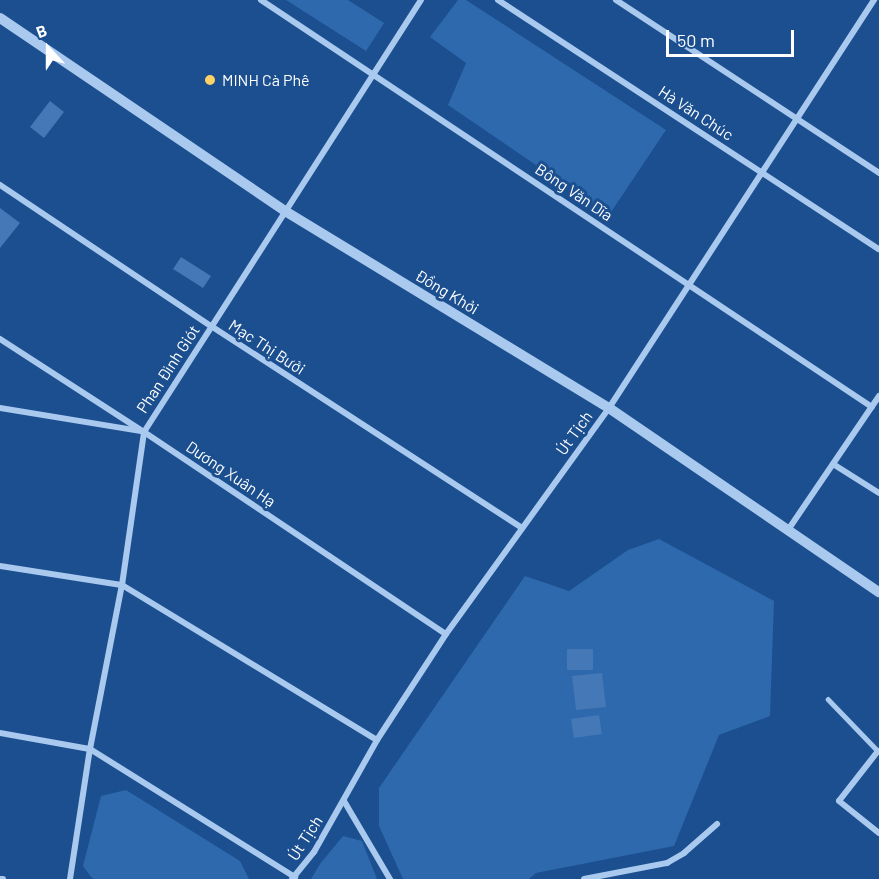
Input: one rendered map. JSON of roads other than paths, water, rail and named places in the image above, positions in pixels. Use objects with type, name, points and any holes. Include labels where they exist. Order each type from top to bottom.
[{"type":"street","name":"Bông Văn Dĩa","points":[[261,0],[872,407]]},
{"type":"street","name":"Phan Đình Giót","points":[[70,879],[90,749],[122,585],[144,432],[421,0]]},
{"type":"street","name":"Hà Văn Chúc","points":[[498,0],[879,249]]},
{"type":"street","points":[[616,0],[879,173]]},
{"type":"street","name":"Út Tịch","points":[[293,878],[314,852],[377,740],[446,634],[609,408],[760,171],[874,0]]},
{"type":"street","name":"Đồng Khởi","points":[[0,18],[285,210],[609,408],[879,592]]},
{"type":"street","name":"Mạc Thị Bưởi","points":[[0,185],[211,327],[522,528]]},
{"type":"street","name":"Dương Xuân Hạ","points":[[0,339],[144,432],[446,634]]},
{"type":"street","points":[[788,530],[879,396]]},
{"type":"street","points":[[0,408],[144,432]]},
{"type":"street","points":[[833,464],[879,493]]},
{"type":"street","points":[[0,566],[122,585],[377,740]]},
{"type":"street","points":[[0,733],[90,749],[293,878]]},
{"type":"street","points":[[878,751],[839,801],[879,833]]},
{"type":"street","points":[[344,801],[390,879]]},
{"type":"street","points":[[584,879],[667,863],[684,854],[717,824]]},
{"type":"lane","points":[[828,699],[878,751]]},
{"type":"place","name":"MINH Cà Phê","points":[[210,80]]}]
